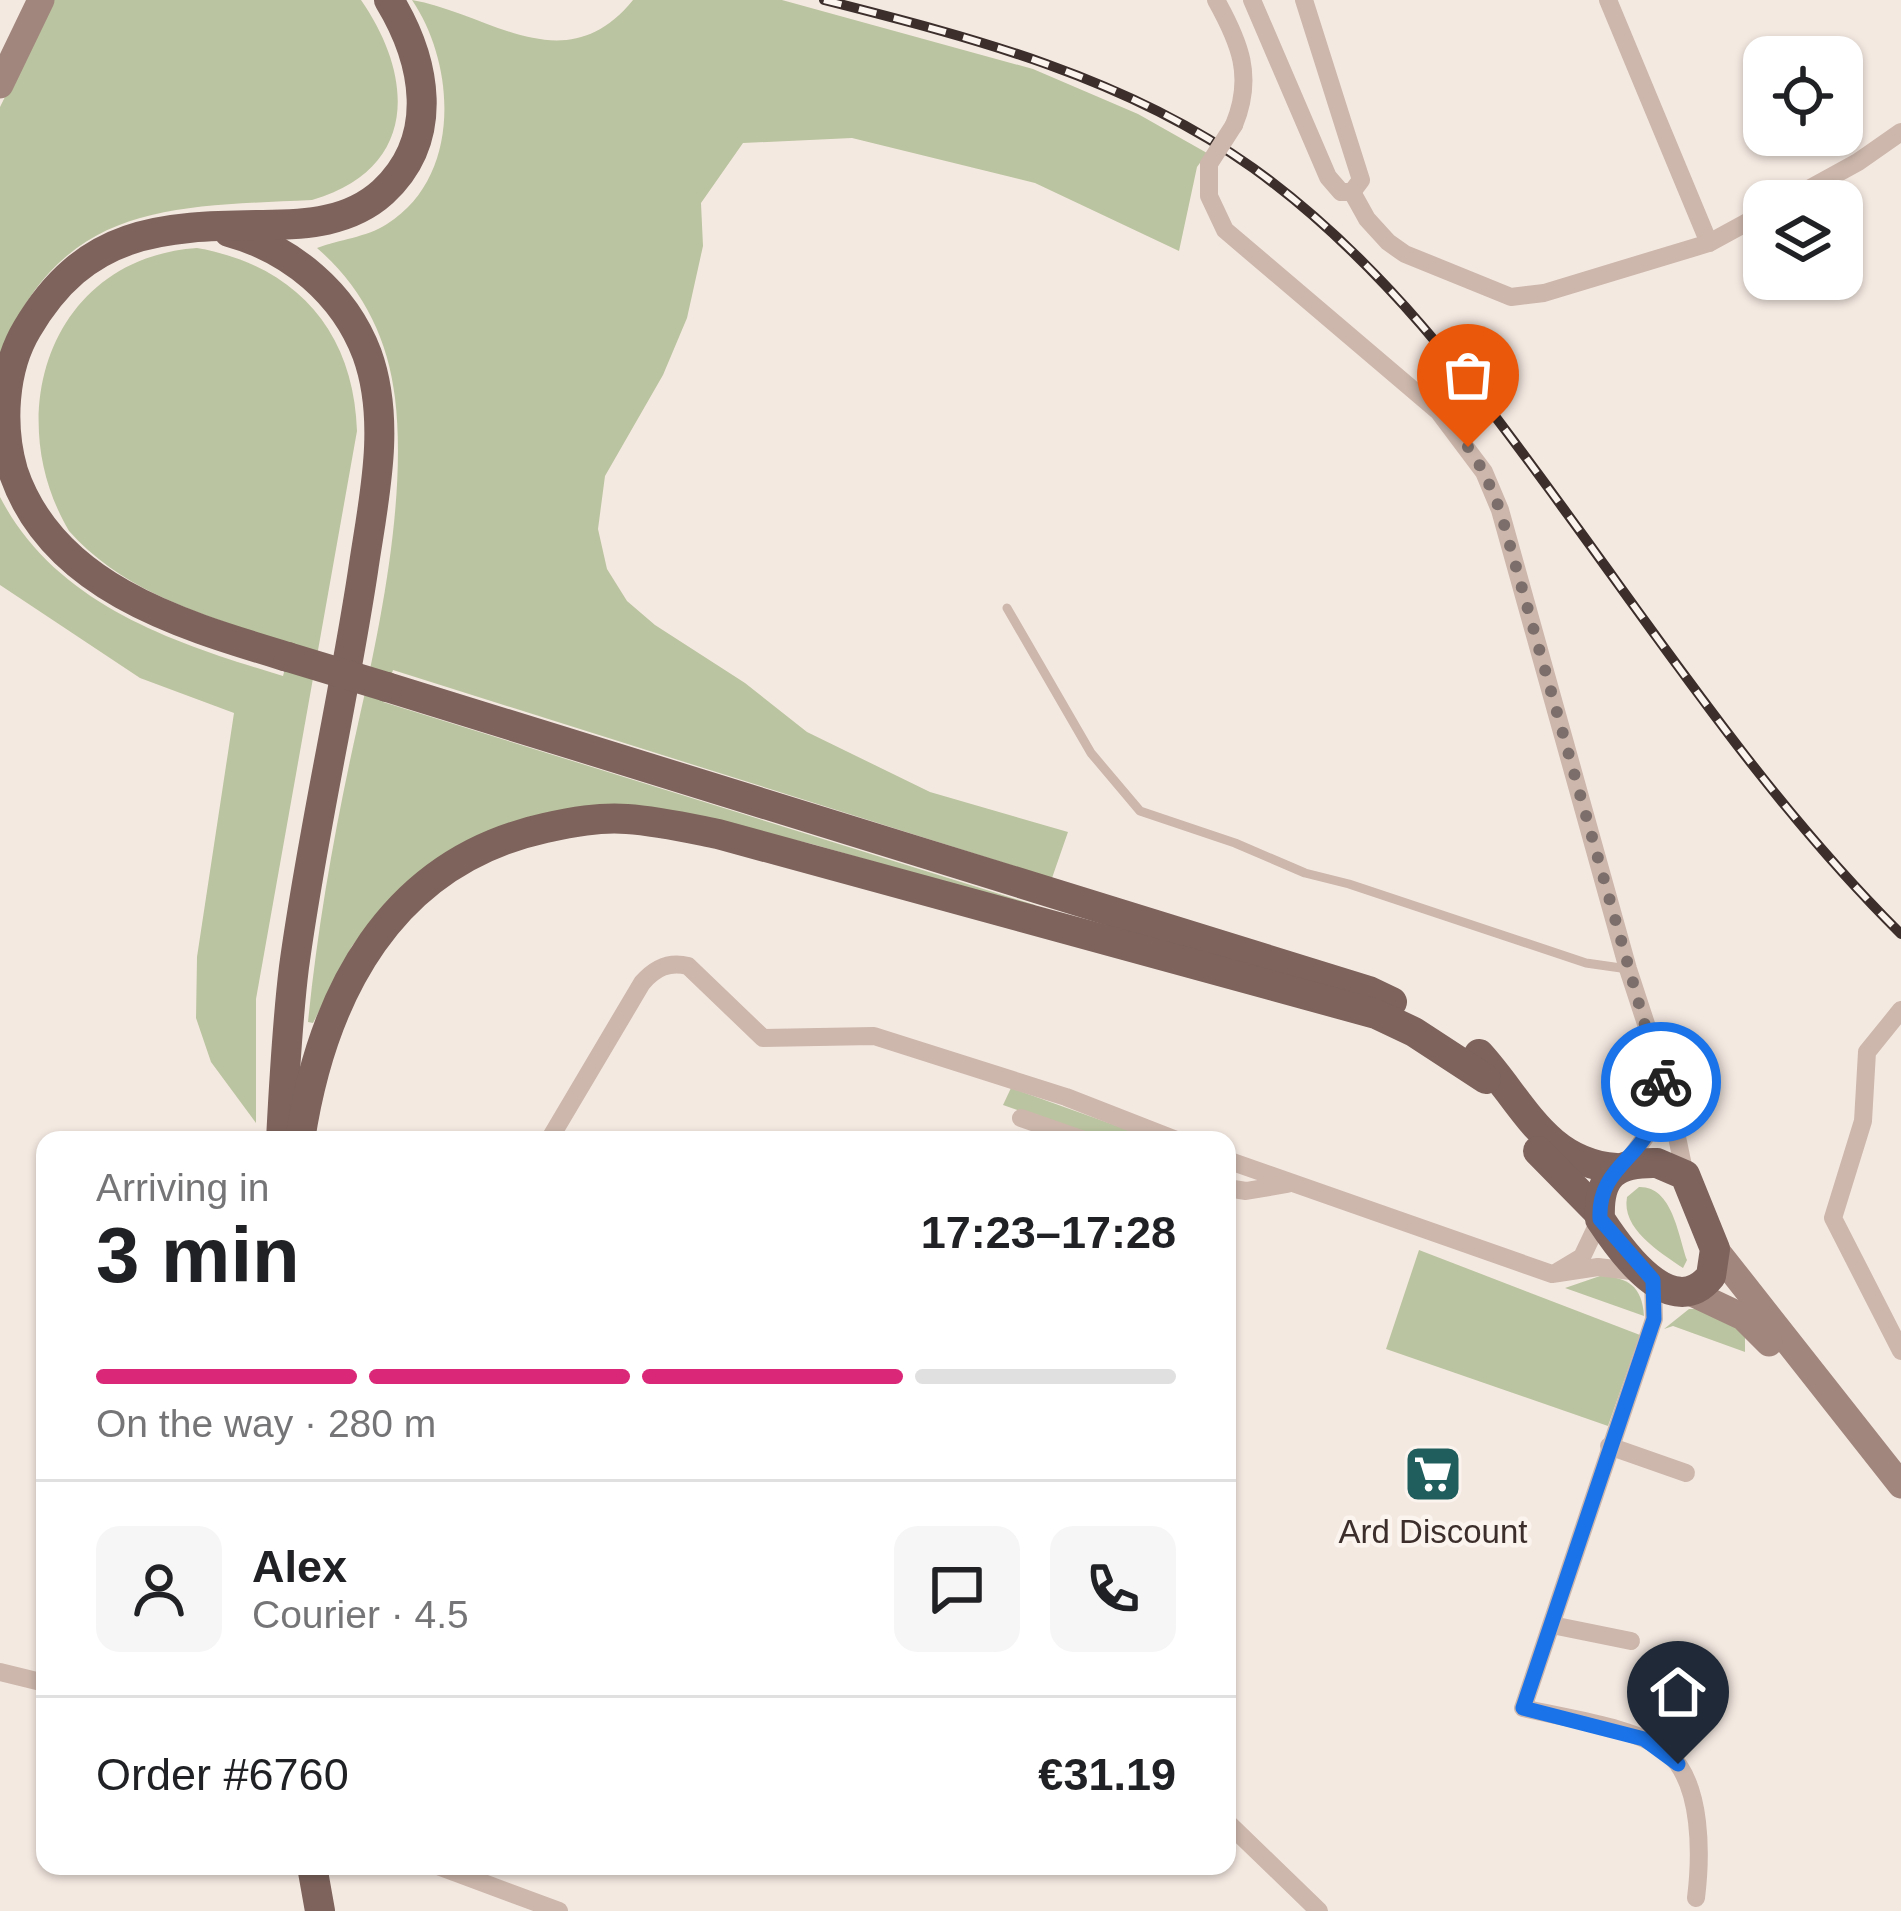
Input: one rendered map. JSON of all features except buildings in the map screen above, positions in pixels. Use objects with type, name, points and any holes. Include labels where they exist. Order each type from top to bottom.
[{"type":"main road","points":[[0,86],[41,0]]},
{"type":"main road","points":[[389,0],[416,53],[424,102],[413,149],[385,190],[364,206],[321,222],[188,226],[136,236],[85,265],[48,298],[20,341],[5,401],[8,455],[35,517],[79,566],[138,604],[214,635],[1369,991],[1468,1044],[1558,1150],[1586,1163],[1657,1163],[1684,1175],[1715,1249],[1894,1476]]},
{"type":"main road","points":[[188,226],[245,236],[292,260],[318,280],[340,305],[367,356],[378,414],[375,490],[294,967],[281,1131]]},
{"type":"main road","points":[[302,1131],[314,1071],[336,1005],[358,961],[382,928],[426,884],[491,844],[578,821],[625,819],[718,834],[1376,1014],[1414,1032],[1486,1079]]},
{"type":"main road","points":[[1441,1029],[1486,1079],[1540,1153],[1649,1276],[1667,1289],[1686,1292],[1743,1317],[1894,1476]]},
{"type":"main road","points":[[1600,1216],[1603,1190],[1621,1166]]},
{"type":"main road","points":[[1686,1292],[1711,1276],[1715,1249]]},
{"type":"main road","points":[[314,1875],[320,1911]]},
{"type":"street","points":[[1216,0],[1238,39],[1245,68],[1244,97],[1234,125],[1209,164],[1208,196],[1225,230],[1439,412],[1484,472],[1500,510],[1628,969],[1666,1085],[1684,1175]]},
{"type":"street","points":[[1252,0],[1328,177],[1341,191],[1352,192]]},
{"type":"street","points":[[1304,0],[1323,69],[1357,160],[1360,180],[1352,192]]},
{"type":"street","points":[[1609,0],[1709,243]]},
{"type":"street","points":[[1825,180],[1901,132]]},
{"type":"street","points":[[1352,192],[1367,219],[1405,254],[1511,297],[1544,293],[1709,243],[1743,224]]},
{"type":"street","points":[[554,1131],[642,982],[672,964],[688,966],[763,1038],[874,1036],[1066,1097],[1153,1131]]},
{"type":"street","points":[[1901,1010],[1867,1052],[1863,1121],[1833,1218],[1901,1351]]},
{"type":"street","points":[[1621,1166],[1645,1141],[1658,1113],[1659,1070]]},
{"type":"street","points":[[1021,1118],[1058,1131]]},
{"type":"street","points":[[1236,1164],[1552,1274],[1598,1267],[1649,1276],[1654,1319],[1523,1708],[1644,1739],[1678,1764],[1698,1834],[1696,1898]]},
{"type":"street","points":[[1236,1189],[1287,1184]]},
{"type":"street","points":[[1552,1274],[1582,1257],[1600,1216]]},
{"type":"street","points":[[1645,1348],[1686,1292]]},
{"type":"street","points":[[1609,1446],[1686,1473]]},
{"type":"street","points":[[1552,1625],[1631,1641]]},
{"type":"street","points":[[0,1672],[36,1681]]},
{"type":"street","points":[[1236,1831],[1319,1911]]},
{"type":"street","points":[[462,1875],[559,1911]]},
{"type":"lane","points":[[1007,608],[1091,753],[1140,811],[1305,873],[1586,963],[1628,969]]},
{"type":"green space","points":[[53,0],[361,0],[379,30],[397,89],[397,118],[388,144],[372,167],[347,186],[312,200],[167,212],[126,223],[88,241],[55,267],[25,305],[0,355],[0,107]]},
{"type":"green space","points":[[412,0],[553,40],[581,37],[607,25],[633,0],[782,0],[1033,69],[1138,114],[1207,153],[1197,167],[1179,251],[1035,183],[852,138],[743,143],[701,203],[703,246],[687,318],[663,375],[605,476],[598,529],[607,569],[627,601],[807,732],[930,792],[1068,832],[1052,878],[393,670],[383,702],[1035,908],[812,844],[709,820],[590,808],[382,908],[352,946],[313,1023],[308,1022],[335,835],[383,605],[398,436],[391,376],[379,334],[360,297],[317,248],[387,224],[411,204],[429,178],[444,119],[443,87],[427,26]]},
{"type":"green space","points":[[197,248],[263,270],[313,308],[345,363],[357,431],[256,999],[256,1123],[211,1062],[196,1018],[197,957],[234,713],[140,678],[0,585],[0,497],[24,534],[85,592],[160,633],[283,676],[288,657],[278,640],[166,599],[90,552],[69,531],[49,486],[39,439],[41,393],[52,349],[74,311],[106,280],[147,258]]},
{"type":"green space","points":[[1011,1088],[1131,1131],[1077,1131],[1003,1105]]},
{"type":"green space","points":[[1639,1187],[1659,1194],[1666,1203],[1687,1260],[1683,1268],[1644,1238],[1630,1219],[1627,1197]]},
{"type":"green space","points":[[1419,1250],[1640,1335],[1608,1426],[1386,1349]]},
{"type":"green space","points":[[1600,1276],[1632,1285],[1644,1316],[1565,1288]]},
{"type":"green space","points":[[1689,1309],[1715,1309],[1745,1335],[1745,1352],[1673,1326],[1664,1329]]},
{"type":"railway","points":[[824,0],[992,46],[1101,85],[1204,136],[1299,204],[1422,325],[1766,781],[1901,934]]},
{"type":"way so far","points":[[1468,447],[1500,510],[1661,1082]]},
{"type":"place","name":"Ard Discount","points":[[1433,1474]]},
{"type":"route","points":[[1661,1082],[1653,1126],[1626,1164],[1608,1178],[1600,1201],[1600,1219],[1653,1280],[1654,1319],[1523,1708],[1644,1739],[1678,1764]]}]
